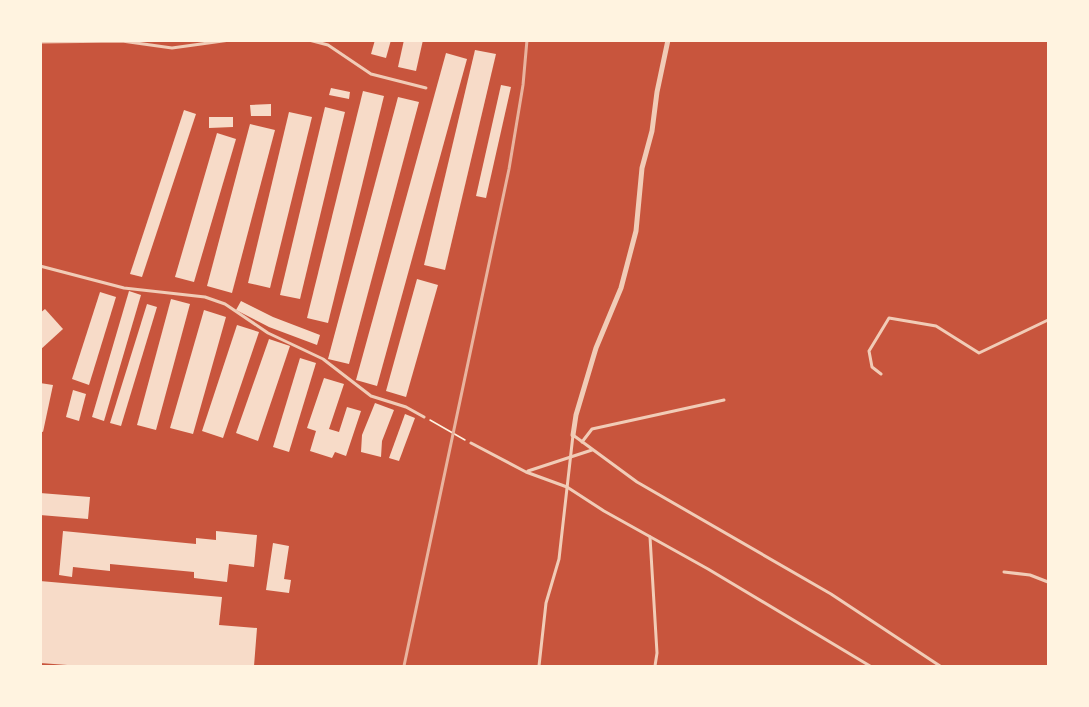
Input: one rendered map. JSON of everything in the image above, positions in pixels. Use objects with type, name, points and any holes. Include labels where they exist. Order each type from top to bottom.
[{"type":"street","points":[[573,435],[576,415],[596,348],[621,288],[636,231],[642,168],[652,131],[657,92],[668,40]]},
{"type":"lane","points":[[40,42],[122,41],[172,48],[230,40]]},
{"type":"lane","points":[[309,40],[328,45],[371,74],[426,88]]},
{"type":"lane","points":[[40,266],[124,288],[205,297],[225,304],[268,333],[323,359],[371,396],[406,407],[424,417]]},
{"type":"lane","points":[[880,374],[872,367],[869,351],[889,318],[936,326],[979,353],[1048,320]]},
{"type":"lane","points":[[582,442],[592,429],[724,400]]},
{"type":"lane","points":[[539,666],[546,603],[559,559],[573,435],[636,482],[831,594],[940,666]]},
{"type":"lane","points":[[471,443],[526,472],[567,487],[604,511],[870,666]]},
{"type":"lane","points":[[526,472],[592,450]]},
{"type":"lane","points":[[650,536],[657,653],[655,666]]},
{"type":"lane","points":[[1004,572],[1030,575],[1048,582]]},
{"type":"path","points":[[424,417],[471,443]]},
{"type":"building","points":[[375,40],[391,40],[386,58],[371,54]]},
{"type":"building","points":[[404,40],[423,40],[416,71],[398,67]]},
{"type":"building","points":[[475,50],[496,54],[445,270],[424,265]]},
{"type":"building","points":[[446,53],[467,59],[377,386],[356,380]]},
{"type":"building","points":[[501,85],[511,87],[486,198],[476,196]]},
{"type":"building","points":[[331,88],[350,92],[349,99],[329,95]]},
{"type":"building","points":[[363,91],[384,96],[328,323],[307,318]]},
{"type":"building","points":[[398,97],[419,102],[349,364],[328,359]]},
{"type":"building","points":[[271,104],[271,116],[251,116],[250,105]]},
{"type":"building","points":[[325,107],[345,112],[300,299],[280,295]]},
{"type":"building","points":[[184,110],[196,114],[142,277],[130,274]]},
{"type":"building","points":[[289,112],[312,117],[270,288],[248,283]]},
{"type":"building","points":[[209,117],[233,117],[233,127],[209,128]]},
{"type":"building","points":[[250,124],[275,130],[232,293],[207,286]]},
{"type":"building","points":[[217,133],[236,139],[194,282],[175,277]]},
{"type":"building","points":[[417,279],[438,285],[406,397],[386,391]]},
{"type":"building","points":[[129,291],[141,295],[104,421],[92,417]]},
{"type":"building","points":[[100,292],[116,297],[89,385],[72,379]]},
{"type":"building","points":[[171,299],[190,304],[156,430],[137,425]]},
{"type":"building","points":[[241,301],[273,317],[320,335],[317,345],[269,327],[236,310]]},
{"type":"building","points":[[147,304],[157,307],[121,426],[110,423]]},
{"type":"building","points":[[45,309],[63,329],[40,350],[40,313]]},
{"type":"building","points":[[204,310],[226,317],[193,434],[170,428]]},
{"type":"building","points":[[237,325],[259,332],[223,438],[202,431]]},
{"type":"building","points":[[269,339],[290,346],[258,441],[236,433]]},
{"type":"building","points":[[300,358],[316,363],[289,452],[273,447]]},
{"type":"building","points":[[324,378],[344,384],[329,429],[339,432],[347,407],[361,411],[346,456],[335,452],[332,458],[310,451],[316,431],[307,428]]},
{"type":"building","points":[[40,383],[53,385],[43,432],[40,431]]},
{"type":"building","points":[[73,390],[86,394],[79,421],[66,417]]},
{"type":"building","points":[[375,403],[394,410],[382,441],[381,457],[361,452],[362,435]]},
{"type":"building","points":[[405,414],[415,418],[399,461],[389,458]]},
{"type":"building","points":[[40,493],[90,497],[88,519],[40,515]]},
{"type":"building","points":[[63,531],[196,544],[196,538],[216,540],[216,531],[257,535],[254,567],[229,564],[227,582],[194,578],[194,572],[110,564],[110,571],[73,567],[72,577],[59,575]]},
{"type":"building","points":[[273,543],[289,546],[284,579],[291,580],[289,593],[266,590]]},
{"type":"building","points":[[40,581],[222,597],[219,625],[257,628],[254,666],[81,666],[40,663]]},
{"type":"railway","points":[[404,666],[509,169],[523,85],[527,40]]}]
